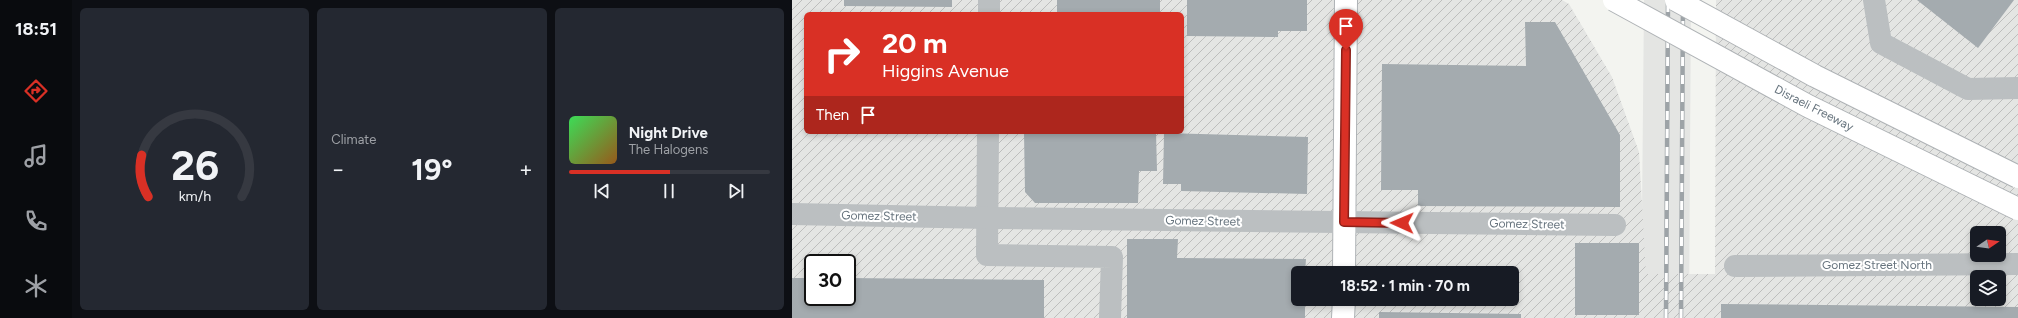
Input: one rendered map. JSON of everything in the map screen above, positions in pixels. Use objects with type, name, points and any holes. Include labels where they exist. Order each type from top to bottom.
[{"type":"main road","points":[[1344,266],[1346,0]]},
{"type":"main road","name":"Disraeli Freeway","points":[[1614,0],[1808,106],[2018,209]]},
{"type":"main road","points":[[1676,0],[1815,76],[2018,177]]},
{"type":"main road","points":[[1344,306],[1344,318]]},
{"type":"street","points":[[989,0],[989,12]]},
{"type":"street","points":[[1874,0],[1881,43],[1968,89],[2018,88]]},
{"type":"street","points":[[988,134],[988,255],[1112,257],[1110,318]]},
{"type":"street","name":"Gomez Street","points":[[792,214],[988,218],[1615,225]]},
{"type":"street","name":"Gomez Street North","points":[[1735,266],[2018,264]]},
{"type":"shaded area","points":[[792,0],[1562,0],[1569,4],[1612,77],[1639,152],[1646,274],[1715,274],[1716,0],[2018,0],[2018,318],[792,318]]},
{"type":"shaded area","points":[[1644,0],[1691,0],[1689,318],[1641,318]]},
{"type":"building","points":[[844,0],[952,0],[952,7],[844,6]]},
{"type":"building","points":[[1057,0],[1160,0],[1160,12],[1057,12]]},
{"type":"building","points":[[1187,0],[1307,0],[1307,31],[1278,31],[1278,37],[1187,36]]},
{"type":"building","points":[[1917,0],[2014,0],[1978,48]]},
{"type":"building","points":[[1525,22],[1555,22],[1620,135],[1620,207],[1418,206],[1418,190],[1381,190],[1382,64],[1526,66]]},
{"type":"building","points":[[1024,134],[1156,134],[1157,171],[1139,171],[1138,203],[1035,203],[1025,192]]},
{"type":"building","points":[[1164,134],[1308,137],[1307,194],[1181,191],[1181,184],[1163,184]]},
{"type":"building","points":[[1127,239],[1178,239],[1177,258],[1306,259],[1306,266],[1291,266],[1291,306],[1305,306],[1305,318],[1127,318]]},
{"type":"building","points":[[1575,243],[1639,243],[1639,315],[1575,315]]},
{"type":"building","points":[[792,278],[804,278],[804,306],[856,306],[856,278],[1044,280],[1044,318],[792,318]]},
{"type":"building","points":[[1721,304],[2018,307],[2018,318],[1721,318]]},
{"type":"building","points":[[1379,312],[1521,314],[1521,318],[1379,318]]},
{"type":"railway","points":[[1666,318],[1668,0]]},
{"type":"railway","points":[[1681,318],[1683,0]]},
{"type":"route","points":[[1346,50],[1344,222],[1402,223]]}]
